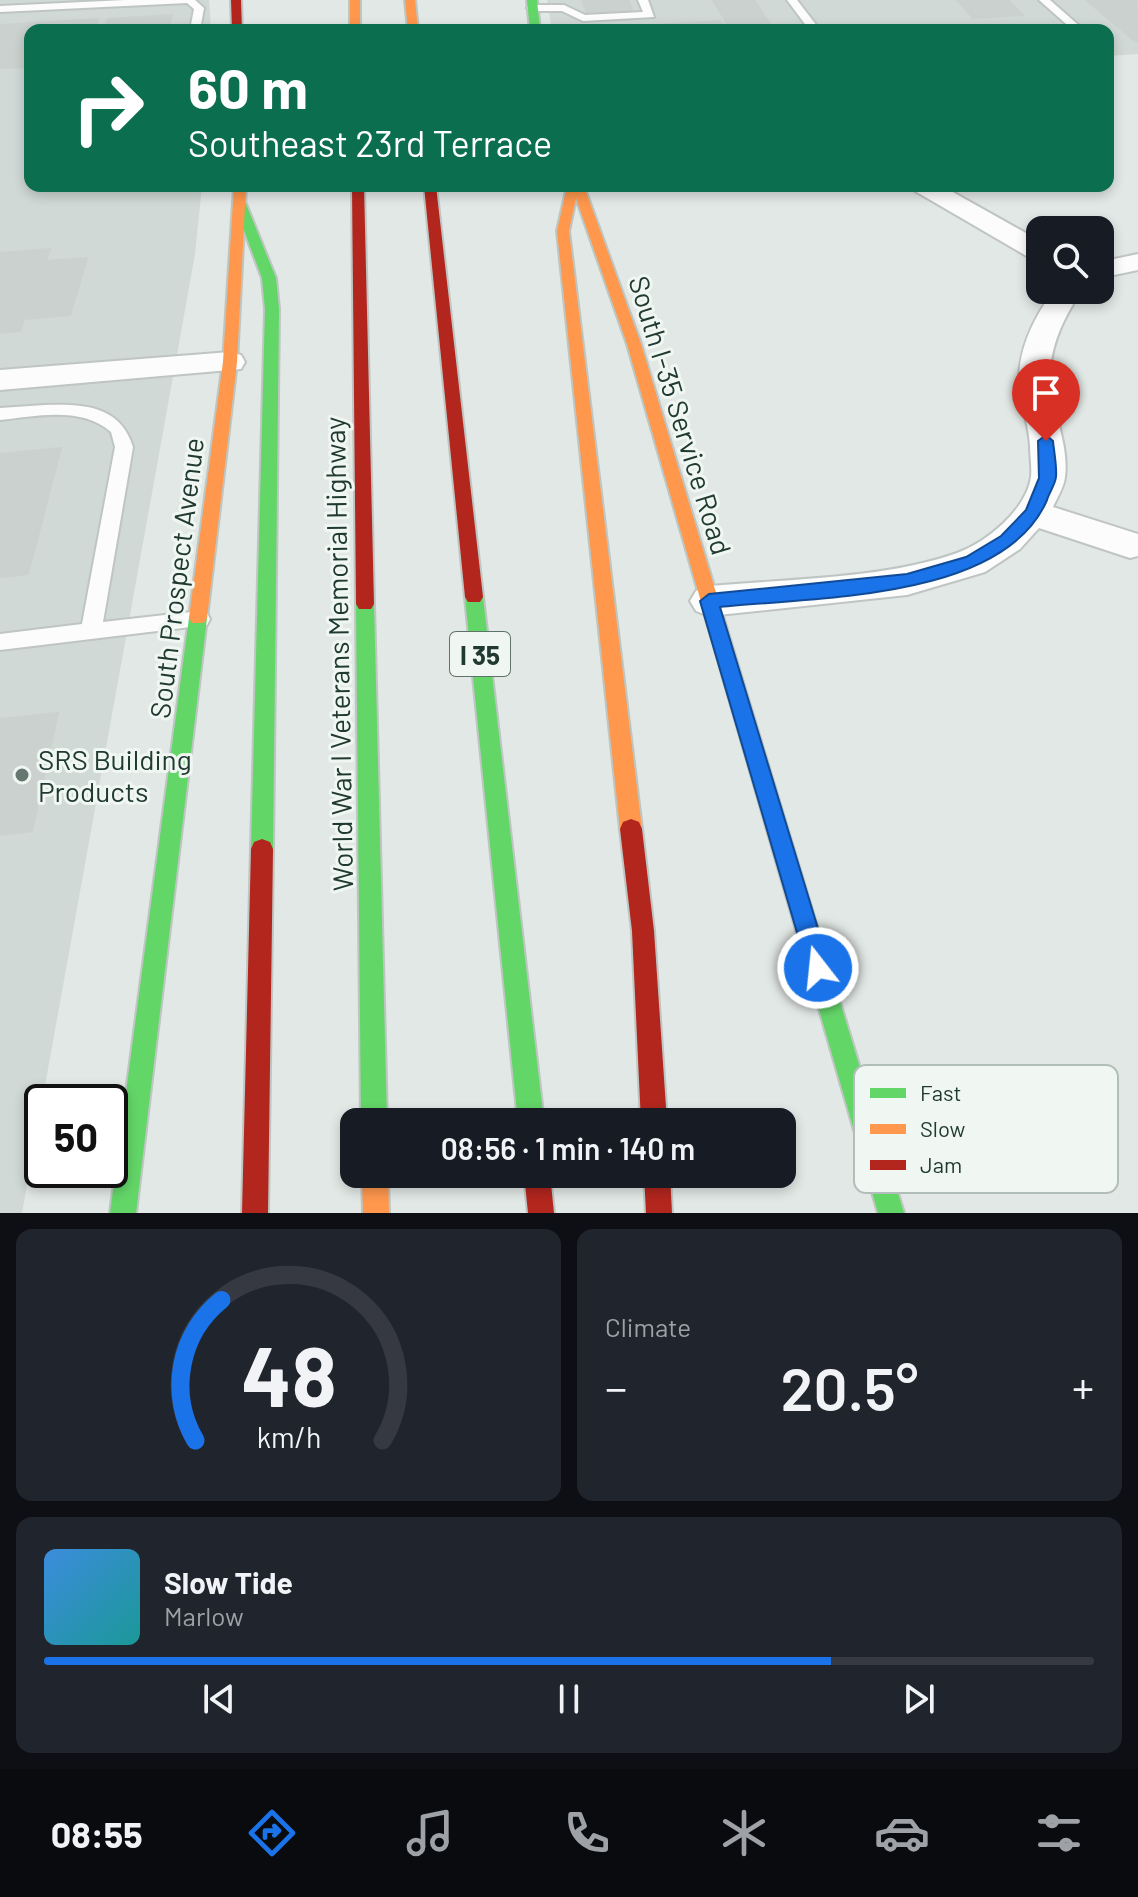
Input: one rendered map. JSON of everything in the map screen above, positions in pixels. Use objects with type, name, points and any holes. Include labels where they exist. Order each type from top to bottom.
[{"type":"main road","points":[[236,0],[237,24]]},
{"type":"main road","points":[[355,0],[355,24]]},
{"type":"main road","points":[[410,0],[412,24]]},
{"type":"main road","points":[[532,4],[534,24]]},
{"type":"main road","name":"World War I Veterans Memorial Highway","points":[[358,192],[374,1108]]},
{"type":"main road","name":"I 35","points":[[431,192],[529,1108]]},
{"type":"main road","points":[[574,192],[563,231],[643,931],[653,1108]]},
{"type":"main road","name":"South I-35 Service Road","points":[[578,192],[634,344],[854,1089]]},
{"type":"main road","points":[[240,195],[269,278],[272,309],[255,1213]]},
{"type":"main road","name":"South Prospect Avenue","points":[[123,1213],[230,362],[240,195]]},
{"type":"main road","points":[[375,1188],[376,1213]]},
{"type":"main road","points":[[538,1188],[541,1213]]},
{"type":"main road","points":[[658,1188],[659,1213]]},
{"type":"main road","name":"South I-35 Service Road","points":[[885,1193],[891,1213]]},
{"type":"street","points":[[935,192],[1026,244]]},
{"type":"street","points":[[1114,267],[1138,262]]},
{"type":"street","points":[[709,601],[907,581],[972,562],[1007,540],[1033,513],[1048,478],[1046,441],[1035,388],[1038,351],[1049,318],[1058,304]]},
{"type":"street","points":[[0,380],[230,362]]},
{"type":"street","points":[[1033,513],[1130,545]]},
{"type":"lane","points":[[0,9],[189,0],[199,8],[196,24]]},
{"type":"lane","points":[[532,4],[564,8],[583,18],[650,15],[643,0]]},
{"type":"lane","points":[[792,0],[810,24]]},
{"type":"lane","points":[[1044,0],[1072,24]]},
{"type":"lane","points":[[0,414],[68,410],[99,416],[118,429],[124,447],[91,631]]},
{"type":"lane","points":[[0,642],[200,619]]},
{"type":"shaded area","points":[[0,0],[209,0],[211,24],[24,24],[24,192],[201,192],[195,254],[45,1084],[24,1084],[24,1188],[27,1188],[22,1213],[0,1213]]},
{"type":"shaded area","points":[[547,0],[1138,0],[1138,54],[1114,56],[1114,24],[551,24]]},
{"type":"building","points":[[582,0],[628,0],[633,12],[588,15]]},
{"type":"building","points":[[713,0],[754,0],[770,24],[727,24]]},
{"type":"building","points":[[957,0],[1008,0],[1023,15],[973,18]]},
{"type":"building","points":[[1086,0],[1136,0],[1138,41],[1135,41]]},
{"type":"building","points":[[172,15],[170,24],[106,24],[108,19]]},
{"type":"building","points":[[98,19],[96,24],[24,24],[24,67],[0,68],[0,25]]},
{"type":"building","points":[[720,21],[722,24],[672,24]]},
{"type":"building","points":[[50,249],[46,261],[87,258],[70,315],[24,319],[20,331],[0,333],[0,253]]},
{"type":"building","points":[[61,448],[28,574],[0,577],[0,454]]},
{"type":"building","name":"SRS Building Products","points":[[58,713],[32,831],[0,835],[0,719]]},
{"type":"traffic: fast","points":[[532,0],[534,24]]},
{"type":"traffic: fast","points":[[240,204],[269,278],[272,309],[262,849]]},
{"type":"traffic: fast","points":[[474,597],[529,1108]]},
{"type":"traffic: fast","points":[[365,604],[374,1108]]},
{"type":"traffic: fast","points":[[123,1213],[198,618]]},
{"type":"traffic: fast","points":[[717,626],[854,1088]]},
{"type":"traffic: fast","points":[[885,1193],[891,1213]]},
{"type":"traffic: slow","points":[[355,0],[355,24]]},
{"type":"traffic: slow","points":[[410,0],[412,24]]},
{"type":"traffic: slow","points":[[198,618],[230,362],[240,192]]},
{"type":"traffic: slow","points":[[572,192],[563,231],[631,829]]},
{"type":"traffic: slow","points":[[580,192],[634,344],[717,626]]},
{"type":"traffic: slow","points":[[375,1188],[376,1213]]},
{"type":"traffic: jam","points":[[236,0],[237,24]]},
{"type":"traffic: jam","points":[[358,192],[365,604]]},
{"type":"traffic: jam","points":[[431,192],[474,597]]},
{"type":"traffic: jam","points":[[631,829],[643,931],[653,1108]]},
{"type":"traffic: jam","points":[[255,1213],[262,849]]},
{"type":"traffic: jam","points":[[538,1188],[541,1213]]},
{"type":"traffic: jam","points":[[658,1188],[659,1213]]},
{"type":"place","name":"SRS Building Products","points":[[22,775]]},
{"type":"route","points":[[818,968],[709,601],[907,581],[972,562],[1007,540],[1033,513],[1048,478],[1046,441]]}]
